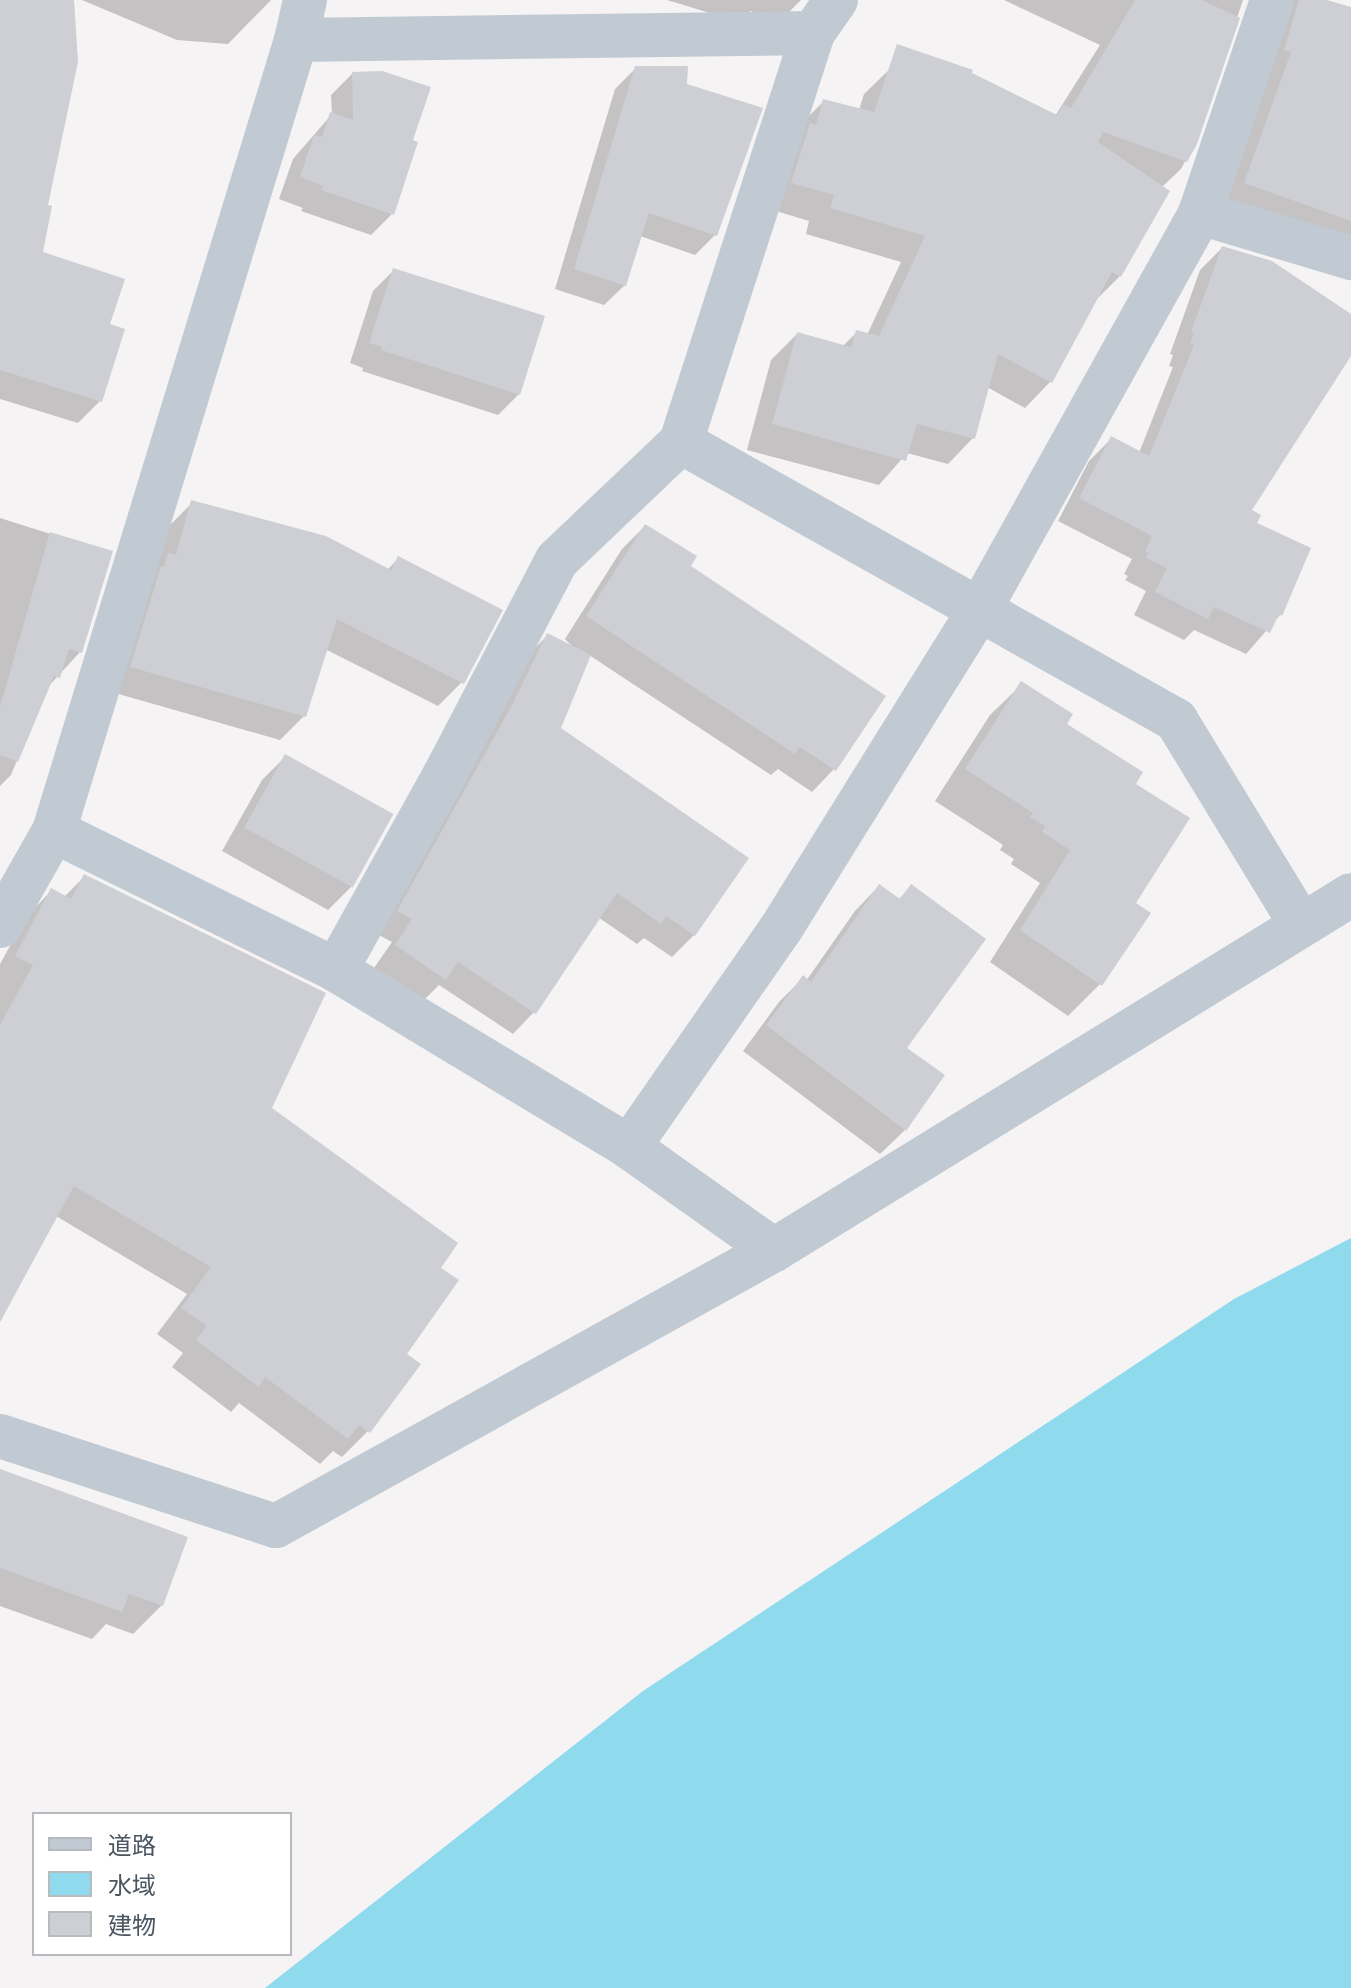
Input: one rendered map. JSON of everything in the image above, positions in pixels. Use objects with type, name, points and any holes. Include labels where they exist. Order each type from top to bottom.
[{"type":"street","points":[[629,1147],[780,930],[980,609],[1200,213],[1272,0]]},
{"type":"street","points":[[0,926],[54,831],[301,20],[825,17],[681,442],[557,560],[444,776],[336,970]]},
{"type":"street","points":[[1200,213],[1351,258]]},
{"type":"street","points":[[681,442],[1176,720],[1300,923]]},
{"type":"street","points":[[54,831],[336,970],[629,1147],[774,1250]]},
{"type":"street","points":[[0,1436],[276,1526],[774,1250],[1300,923],[1351,895]]},
{"type":"water","points":[[1351,1238],[1351,1988],[265,1988],[643,1691],[1234,1299]]},
{"type":"building","points":[[0,0],[74,0],[78,62],[48,205],[52,206],[43,252],[125,279],[110,324],[125,329],[102,402],[0,370]]},
{"type":"building","points":[[1135,0],[1202,0],[1240,18],[1197,144],[1187,162],[1103,132],[1098,142],[1170,191],[1121,277],[1112,272],[1052,383],[998,354],[975,439],[917,424],[906,461],[772,424],[797,332],[851,347],[856,330],[879,336],[925,236],[830,208],[834,195],[791,183],[810,123],[816,125],[823,99],[874,112],[897,44],[973,70],[972,73],[1057,115],[1063,104],[1071,108]]},
{"type":"building","points":[[1299,0],[1327,0],[1351,7],[1351,221],[1244,183],[1291,52],[1284,50]]},
{"type":"building","points":[[635,66],[688,66],[687,84],[763,108],[717,236],[649,213],[626,286],[574,269]]},
{"type":"building","points":[[382,71],[431,87],[413,140],[418,142],[394,215],[321,190],[323,186],[300,177],[314,135],[322,137],[330,112],[353,120],[352,72]]},
{"type":"building","points":[[1222,246],[1272,261],[1351,314],[1351,356],[1252,510],[1261,515],[1257,523],[1311,548],[1282,616],[1279,614],[1270,633],[1214,607],[1208,619],[1155,592],[1167,568],[1146,558],[1148,553],[1145,551],[1152,536],[1079,498],[1111,436],[1149,456],[1194,345],[1190,344],[1194,333],[1191,332]]},
{"type":"building","points":[[393,268],[545,316],[520,395],[381,350],[382,347],[369,343]]},
{"type":"building","points":[[191,500],[326,536],[391,570],[398,556],[503,610],[464,684],[337,619],[306,717],[130,667],[161,566],[164,567],[168,553],[176,555]]},
{"type":"building","points":[[645,524],[697,556],[691,566],[886,696],[836,771],[800,747],[795,754],[586,616]]},
{"type":"building","points":[[50,532],[113,551],[82,653],[69,649],[60,678],[54,676],[18,762],[0,755],[0,707]]},
{"type":"building","points":[[547,633],[591,655],[561,728],[749,858],[695,936],[666,916],[661,924],[617,893],[536,1014],[458,962],[446,980],[395,945],[412,919],[397,911],[511,707]]},
{"type":"building","points":[[1021,681],[1073,714],[1067,724],[1143,772],[1136,784],[1190,818],[1136,903],[1151,913],[1102,986],[1020,930],[1070,850],[1042,832],[1045,826],[1030,817],[1033,813],[965,769]]},
{"type":"building","points":[[285,754],[393,814],[353,888],[244,827]]},
{"type":"building","points":[[84,874],[326,993],[272,1108],[458,1243],[441,1268],[459,1280],[407,1354],[421,1364],[370,1433],[359,1425],[348,1439],[265,1377],[259,1387],[196,1340],[207,1326],[181,1308],[211,1267],[74,1186],[0,1322],[0,1025],[33,965],[15,956],[51,888],[71,899]]},
{"type":"building","points":[[879,884],[900,899],[911,884],[986,939],[907,1048],[945,1075],[906,1131],[766,1025],[803,975],[811,982]]},
{"type":"building","points":[[0,1469],[188,1537],[163,1606],[129,1594],[122,1612],[0,1568]]}]
